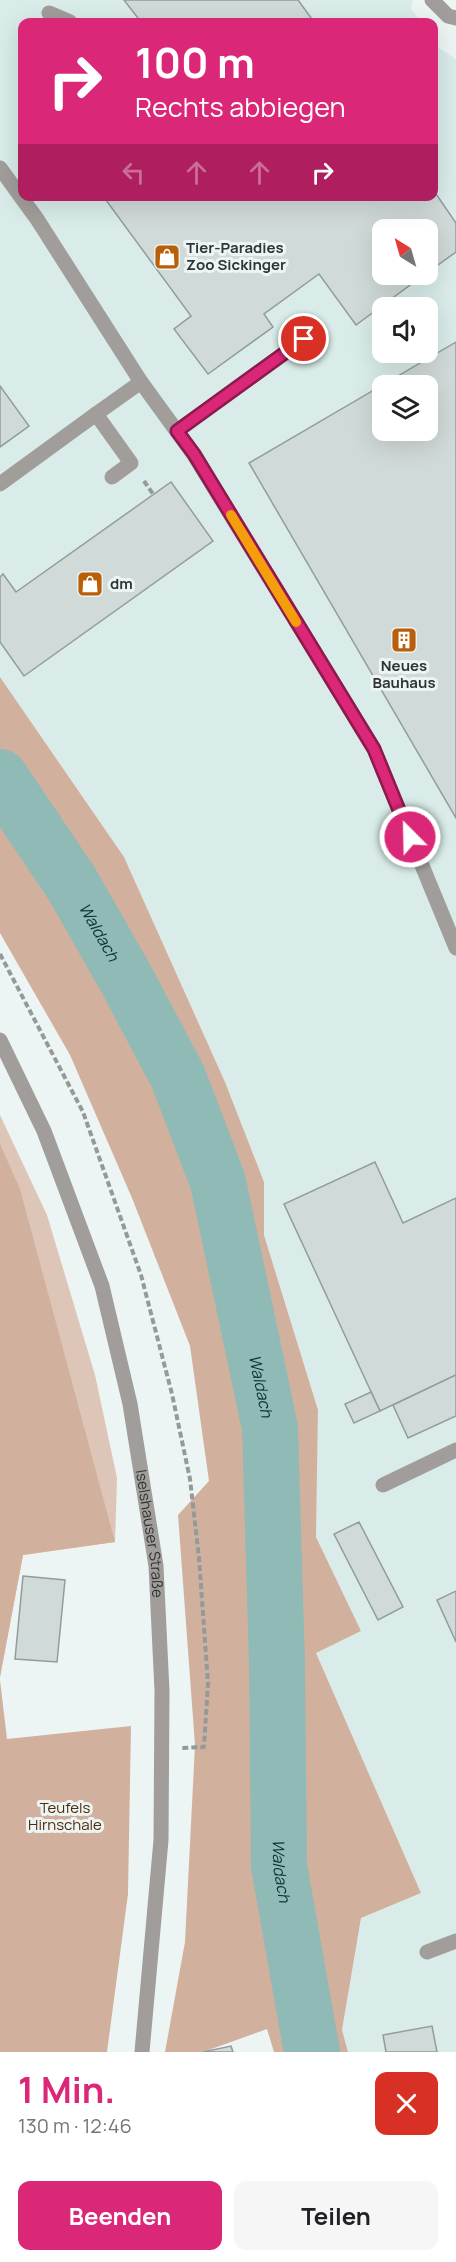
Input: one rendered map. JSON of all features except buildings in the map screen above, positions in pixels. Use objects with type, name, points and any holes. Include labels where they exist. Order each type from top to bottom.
[{"type":"street","points":[[432,0],[448,16],[456,18]]},
{"type":"street","points":[[49,13],[60,18]]},
{"type":"street","points":[[0,168],[18,193]]},
{"type":"street","points":[[24,201],[141,382],[194,454],[374,749],[456,948]]},
{"type":"street","points":[[177,431],[304,339]]},
{"type":"street","points":[[0,484],[141,382]]},
{"type":"street","points":[[96,414],[131,463],[112,477]]},
{"type":"street","name":"Iselshauser Straße","points":[[0,1040],[44,1131],[102,1286],[130,1404],[156,1566],[162,1691],[161,1840],[142,2052]]},
{"type":"street","points":[[383,1485],[456,1450]]},
{"type":"street","points":[[427,1952],[456,1941]]},
{"type":"shaded area","points":[[0,0],[413,0],[411,9],[418,18],[18,18],[18,201],[438,201],[438,46],[456,59],[456,2052],[348,2052],[342,2031],[361,1918],[421,1893],[316,1653],[361,1631],[316,1537],[318,1410],[264,1235],[264,1182],[225,1082],[124,857],[0,677]]},
{"type":"shaded area","points":[[0,1115],[47,1215],[95,1375],[117,1478],[115,1542],[23,1555],[0,1677]]},
{"type":"green space","points":[[0,677],[124,857],[225,1082],[264,1182],[264,1235],[318,1410],[316,1537],[361,1631],[316,1653],[421,1893],[361,1918],[342,2030],[348,2052],[274,2052],[267,2029],[203,2052],[165,2052],[185,1942],[195,1745],[178,1515],[209,1481],[190,1346],[132,1198],[70,1055],[0,933]]},
{"type":"green space","points":[[0,1144],[20,1189],[115,1542],[23,1555],[0,1677]]},
{"type":"green space","name":"Teufels Hirnschale","points":[[0,1680],[7,1739],[131,1726],[128,1894],[107,2052],[0,2052]]},
{"type":"waterway","name":"Waldach","points":[[0,777],[72,884],[125,977],[178,1077],[218,1182],[270,1428],[277,1664],[279,1866],[312,2052]]},
{"type":"slow traffic","points":[[231,515],[296,622]]},
{"type":"place","name":"Tier-Paradies Zoo Sickinger","points":[[167,257]]},
{"type":"place","name":"dm","points":[[90,584]]},
{"type":"place","name":"Neues Bauhaus","points":[[404,640]]},
{"type":"route","points":[[304,339],[177,431],[194,454],[374,749],[410,837]]}]
